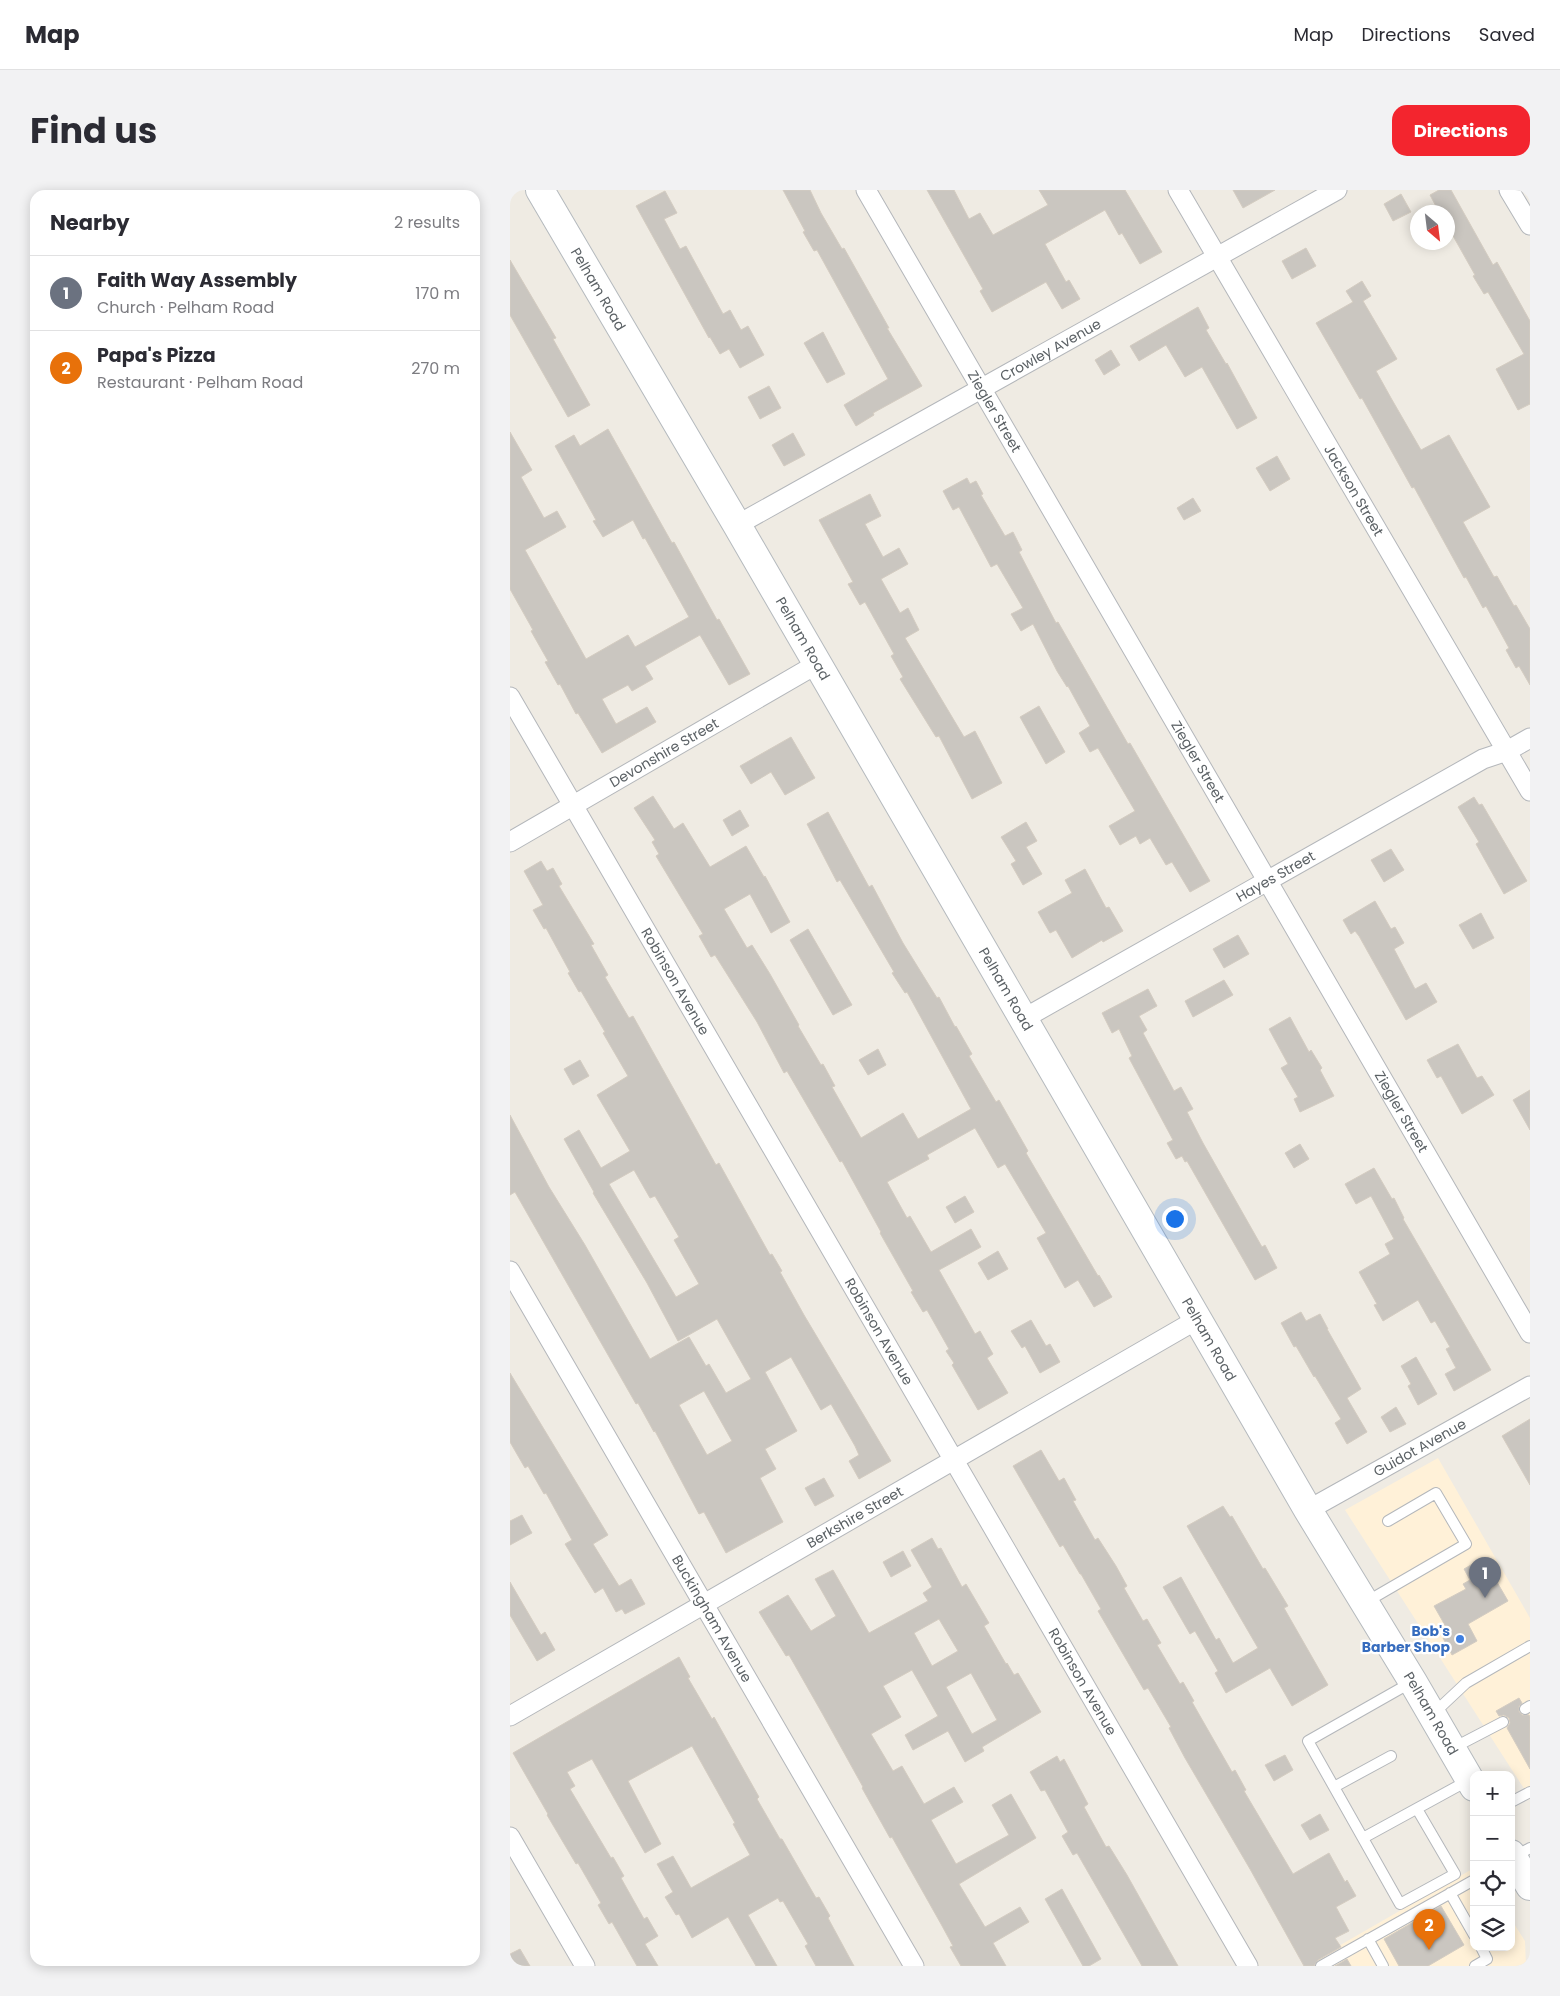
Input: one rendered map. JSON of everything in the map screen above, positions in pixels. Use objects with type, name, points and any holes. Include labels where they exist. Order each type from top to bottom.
[{"type":"main road","name":"Pelham Road","points":[[540,190],[737,525],[1308,1510],[1470,1780]]},
{"type":"main road","points":[[1516,1854],[1530,1886]]},
{"type":"street","name":"Ziegler Street","points":[[866,190],[1530,1333]]},
{"type":"street","name":"Jackson Street","points":[[1178,190],[1530,790]]},
{"type":"street","name":"Crowley Avenue","points":[[737,525],[1337,190]]},
{"type":"street","points":[[1509,190],[1530,225]]},
{"type":"street","name":"Devonshire Street","points":[[510,842],[817,664]]},
{"type":"street","name":"Robinson Avenue","points":[[510,697],[1248,1966]]},
{"type":"street","name":"Hayes Street","points":[[1023,1019],[1483,759],[1507,751],[1530,738]]},
{"type":"street","name":"Buckingham Avenue","points":[[510,1271],[914,1966]]},
{"type":"street","name":"Berkshire Street","points":[[510,1716],[1198,1319]]},
{"type":"street","name":"Guidot Avenue","points":[[1308,1510],[1530,1386]]},
{"type":"street","points":[[510,1837],[585,1966]]},
{"type":"lane","points":[[1365,1602],[1466,1544],[1436,1493],[1388,1521]]},
{"type":"lane","points":[[1432,1715],[1466,1684],[1530,1646]]},
{"type":"lane","points":[[1413,1682],[1308,1741],[1400,1904],[1455,1874]]},
{"type":"lane","points":[[1452,1749],[1503,1722]]},
{"type":"lane","points":[[1334,1787],[1391,1756]]},
{"type":"lane","points":[[1363,1838],[1417,1808],[1470,1784]]},
{"type":"lane","points":[[1515,1800],[1530,1792]]},
{"type":"lane","points":[[1417,1808],[1462,1886]]},
{"type":"lane","points":[[1321,1966],[1470,1882]]},
{"type":"lane","points":[[1450,1893],[1470,1928]]},
{"type":"lane","points":[[1368,1939],[1383,1966]]},
{"type":"lane","points":[[1475,1966],[1487,1959],[1483,1951]]},
{"type":"shaded area","points":[[1438,1458],[1530,1618],[1530,1798],[1515,1775],[1515,1771],[1513,1771],[1345,1510]]},
{"type":"shaded area","points":[[1470,1870],[1470,1951],[1515,1951],[1515,1925],[1525,1941],[1526,1966],[1304,1966]]},
{"type":"building","points":[[783,190],[810,190],[821,213],[842,249],[844,248],[889,328],[887,328],[922,386],[873,413],[874,415],[856,426],[844,405],[888,379],[817,250],[814,251],[803,232],[805,231]]},
{"type":"building","points":[[927,190],[954,190],[969,219],[980,213],[993,235],[1048,205],[1039,190],[1125,190],[1162,252],[1140,264],[1122,233],[1119,235],[1105,210],[1045,244],[1066,282],[1069,280],[1080,299],[1062,309],[1046,282],[992,312],[980,291],[983,289]]},
{"type":"building","points":[[1233,190],[1275,190],[1243,208]]},
{"type":"building","points":[[1439,190],[1451,190],[1493,265],[1497,262],[1530,321],[1530,404],[1518,410],[1496,369],[1524,354],[1488,292],[1484,294],[1473,276],[1475,275],[1455,239],[1455,205],[1435,205],[1430,195]]},
{"type":"building","points":[[665,191],[677,213],[664,219],[680,249],[686,246],[723,314],[730,310],[741,330],[748,326],[764,355],[740,368],[729,349],[720,354],[709,338],[636,206]]},
{"type":"building","points":[[1401,194],[1410,212],[1393,221],[1384,204]]},
{"type":"building","points":[[1306,248],[1316,266],[1292,279],[1282,261]]},
{"type":"building","points":[[510,260],[556,338],[553,339],[590,405],[568,417],[510,315]]},
{"type":"building","points":[[1362,281],[1371,296],[1363,301],[1397,359],[1376,371],[1391,398],[1421,450],[1449,435],[1490,507],[1463,522],[1494,577],[1497,576],[1530,629],[1530,685],[1519,666],[1516,668],[1506,650],[1509,648],[1486,606],[1483,608],[1466,577],[1464,578],[1414,487],[1412,488],[1362,398],[1360,399],[1316,323],[1353,302],[1346,291]]},
{"type":"building","points":[[1198,307],[1209,328],[1206,330],[1227,363],[1257,418],[1237,429],[1202,367],[1185,377],[1166,345],[1139,361],[1130,346]]},
{"type":"building","points":[[823,332],[845,374],[827,383],[804,343]]},
{"type":"building","points":[[1111,350],[1120,365],[1104,375],[1095,360]]},
{"type":"building","points":[[769,386],[781,408],[760,419],[748,397]]},
{"type":"building","points":[[608,429],[672,543],[674,542],[717,620],[719,619],[750,674],[729,685],[700,635],[645,666],[653,679],[632,691],[628,685],[602,699],[616,724],[647,707],[656,722],[602,753],[545,662],[548,661],[510,589],[510,432],[532,470],[521,477],[544,518],[557,511],[566,527],[525,550],[586,659],[628,635],[635,647],[689,617],[633,520],[603,537],[593,521],[596,520],[555,446],[574,435],[580,446]]},
{"type":"building","points":[[793,433],[805,455],[784,466],[772,445]]},
{"type":"building","points":[[1277,456],[1290,479],[1270,491],[1256,468]]},
{"type":"building","points":[[967,478],[970,484],[976,481],[983,494],[981,495],[1005,536],[1013,532],[1022,550],[1019,552],[1056,623],[1058,622],[1210,881],[1190,892],[1172,862],[1166,865],[1150,838],[1140,844],[1136,836],[1120,845],[1109,826],[1135,811],[1098,748],[1090,752],[1079,733],[1090,726],[1068,686],[1057,671],[1033,624],[1021,631],[1011,614],[1023,608],[997,564],[991,567],[959,507],[953,510],[943,491]]},
{"type":"building","points":[[870,494],[881,516],[865,524],[883,557],[899,548],[908,564],[881,579],[900,613],[908,608],[919,630],[905,638],[964,737],[975,731],[1002,783],[972,799],[939,736],[936,737],[900,679],[903,677],[891,656],[894,654],[865,602],[860,605],[848,584],[853,582],[819,520]]},
{"type":"building","points":[[1193,498],[1201,511],[1184,520],[1177,508]]},
{"type":"building","points":[[1039,706],[1065,752],[1046,764],[1020,717]]},
{"type":"building","points":[[791,737],[815,778],[785,795],[771,772],[751,784],[740,766]]},
{"type":"building","points":[[653,796],[674,829],[683,823],[710,867],[746,846],[765,876],[790,922],[771,933],[750,894],[724,909],[747,948],[752,945],[770,974],[798,1026],[821,1065],[823,1064],[835,1086],[832,1087],[861,1138],[903,1113],[918,1139],[971,1109],[907,992],[905,993],[892,973],[894,972],[840,880],[837,882],[807,824],[828,812],[869,887],[872,885],[903,943],[937,998],[939,997],[972,1054],[969,1056],[996,1102],[999,1100],[1028,1151],[1026,1153],[1112,1297],[1094,1307],[1078,1280],[1065,1288],[1037,1238],[1046,1233],[1005,1164],[998,1168],[975,1128],[927,1155],[929,1159],[887,1182],[907,1218],[910,1216],[931,1252],[971,1229],[981,1247],[939,1270],[975,1334],[980,1331],[993,1354],[987,1358],[1008,1393],[978,1410],[952,1365],[954,1363],[946,1351],[949,1349],[927,1310],[923,1312],[911,1292],[913,1291],[842,1161],[840,1162],[787,1071],[784,1073],[757,1022],[715,955],[711,957],[699,936],[703,934],[656,856],[659,854],[652,842],[655,840],[634,808]]},
{"type":"building","points":[[1474,797],[1479,805],[1482,804],[1527,881],[1504,894],[1476,844],[1479,842],[1458,807]]},
{"type":"building","points":[[740,810],[749,826],[732,836],[723,820]]},
{"type":"building","points":[[1026,822],[1037,841],[1026,847],[1042,874],[1023,885],[1011,864],[1016,861],[1001,837]]},
{"type":"building","points":[[1391,849],[1404,870],[1384,882],[1371,860]]},
{"type":"building","points":[[541,861],[547,871],[553,868],[562,884],[559,886],[594,944],[591,945],[608,975],[605,977],[629,1018],[633,1016],[716,1165],[719,1163],[770,1255],[772,1254],[782,1271],[780,1272],[804,1315],[891,1461],[859,1479],[849,1461],[859,1455],[855,1446],[831,1404],[821,1410],[791,1357],[765,1372],[797,1431],[765,1449],[776,1469],[760,1478],[783,1522],[726,1553],[704,1512],[699,1514],[655,1431],[638,1403],[636,1404],[515,1192],[510,1195],[510,1115],[549,1187],[585,1245],[650,1359],[689,1337],[706,1366],[709,1364],[726,1393],[751,1379],[717,1319],[678,1341],[647,1283],[593,1193],[564,1139],[579,1130],[601,1168],[630,1151],[597,1095],[628,1076],[603,1033],[605,1032],[568,973],[570,972],[546,928],[544,929],[533,910],[543,905],[524,871]],"holes":[[[634,1170],[650,1198],[655,1196],[679,1237],[674,1240],[699,1284],[676,1297],[609,1184]],[[704,1391],[732,1441],[707,1455],[679,1405]]]},
{"type":"building","points":[[1085,869],[1106,908],[1109,907],[1123,931],[1103,942],[1102,940],[1072,958],[1056,930],[1050,933],[1038,912],[1072,893],[1065,880]]},
{"type":"building","points":[[1375,901],[1391,929],[1395,927],[1404,943],[1394,949],[1415,989],[1426,983],[1437,1002],[1406,1020],[1359,936],[1355,931],[1351,934],[1343,920]]},
{"type":"building","points":[[1481,913],[1494,938],[1473,949],[1459,925]]},
{"type":"building","points":[[808,929],[852,1005],[833,1015],[790,940]]},
{"type":"building","points":[[1238,935],[1249,954],[1224,968],[1213,949]]},
{"type":"building","points":[[1224,980],[1233,995],[1193,1017],[1185,1001]]},
{"type":"building","points":[[1148,989],[1157,1006],[1139,1016],[1147,1030],[1143,1033],[1174,1091],[1181,1087],[1193,1109],[1187,1112],[1203,1143],[1262,1247],[1265,1245],[1277,1268],[1255,1280],[1187,1161],[1185,1162],[1182,1156],[1176,1159],[1167,1143],[1173,1140],[1129,1058],[1132,1056],[1119,1029],[1112,1033],[1102,1013]]},
{"type":"building","points":[[1290,1017],[1309,1052],[1311,1050],[1322,1068],[1320,1070],[1334,1096],[1300,1112],[1294,1099],[1298,1097],[1281,1068],[1288,1064],[1269,1029]]},
{"type":"building","points":[[1458,1044],[1477,1078],[1482,1076],[1494,1095],[1462,1114],[1441,1076],[1437,1078],[1427,1060]]},
{"type":"building","points":[[878,1049],[886,1065],[868,1075],[859,1060]]},
{"type":"building","points":[[580,1060],[589,1076],[573,1085],[564,1069]]},
{"type":"building","points":[[1530,1090],[1530,1130],[1513,1100]]},
{"type":"building","points":[[1300,1144],[1309,1159],[1294,1168],[1285,1153]]},
{"type":"building","points":[[1374,1168],[1392,1199],[1394,1198],[1403,1219],[1491,1370],[1454,1391],[1445,1374],[1456,1368],[1446,1349],[1450,1347],[1435,1321],[1431,1323],[1418,1300],[1383,1321],[1374,1305],[1377,1304],[1359,1272],[1390,1254],[1385,1244],[1394,1239],[1371,1196],[1356,1204],[1345,1184]]},
{"type":"building","points":[[965,1196],[974,1212],[955,1223],[946,1207]]},
{"type":"building","points":[[998,1251],[1008,1269],[988,1280],[978,1263]]},
{"type":"building","points":[[1301,1312],[1306,1321],[1320,1314],[1361,1389],[1347,1398],[1367,1432],[1347,1444],[1335,1423],[1341,1419],[1296,1346],[1294,1347],[1281,1323]]},
{"type":"building","points":[[1031,1320],[1046,1346],[1050,1344],[1060,1362],[1040,1373],[1025,1346],[1022,1348],[1011,1331]]},
{"type":"building","points":[[1416,1357],[1437,1394],[1418,1405],[1408,1386],[1411,1384],[1401,1366]]},
{"type":"building","points":[[510,1373],[608,1535],[593,1544],[619,1586],[631,1579],[645,1604],[625,1614],[622,1609],[616,1612],[603,1588],[595,1593],[565,1544],[572,1540],[546,1493],[544,1494],[528,1466],[525,1468],[510,1442]]},
{"type":"building","points":[[1396,1407],[1406,1424],[1390,1432],[1381,1417]]},
{"type":"building","points":[[1530,1419],[1530,1485],[1502,1436]]},
{"type":"building","points":[[1041,1450],[1059,1481],[1064,1478],[1076,1500],[1073,1501],[1095,1540],[1098,1538],[1116,1566],[1127,1586],[1124,1588],[1143,1621],[1147,1619],[1161,1643],[1157,1645],[1180,1684],[1183,1682],[1194,1701],[1192,1702],[1232,1772],[1235,1770],[1246,1790],[1244,1791],[1293,1874],[1329,1853],[1345,1882],[1347,1880],[1356,1896],[1336,1907],[1349,1931],[1335,1938],[1341,1947],[1318,1960],[1314,1966],[1304,1966],[1185,1758],[1169,1728],[1171,1727],[1148,1688],[1144,1690],[1098,1611],[1101,1609],[1081,1574],[1063,1545],[1060,1547],[1013,1466]]},
{"type":"building","points":[[824,1478],[834,1496],[815,1506],[805,1488]]},
{"type":"building","points":[[1223,1506],[1230,1517],[1232,1516],[1263,1569],[1265,1568],[1288,1606],[1284,1608],[1328,1685],[1292,1706],[1270,1668],[1226,1693],[1215,1673],[1218,1671],[1195,1631],[1190,1634],[1163,1587],[1181,1577],[1216,1640],[1219,1638],[1233,1663],[1258,1648],[1187,1526]]},
{"type":"building","points":[[522,1515],[532,1533],[510,1545],[510,1521]]},
{"type":"building","points":[[932,1538],[938,1549],[941,1548],[962,1587],[966,1584],[989,1623],[984,1626],[1006,1664],[1014,1675],[1018,1673],[1041,1712],[982,1747],[984,1751],[965,1762],[948,1731],[913,1750],[905,1735],[938,1716],[912,1670],[883,1686],[901,1717],[871,1734],[893,1771],[902,1766],[924,1804],[954,1787],[963,1802],[931,1820],[956,1864],[1009,1835],[992,1805],[1011,1794],[1036,1838],[959,1884],[985,1927],[1020,1907],[1029,1922],[993,1943],[1006,1966],[961,1966],[950,1947],[953,1946],[941,1924],[892,1837],[890,1838],[789,1655],[786,1656],[759,1612],[788,1595],[811,1631],[836,1616],[815,1579],[833,1570],[869,1633],[928,1601],[923,1593],[932,1587],[911,1550]],"holes":[[[939,1619],[958,1651],[932,1666],[914,1633]],[[971,1673],[997,1720],[972,1734],[946,1687]]]},
{"type":"building","points":[[903,1551],[911,1566],[891,1577],[883,1562]]},
{"type":"building","points":[[1483,1558],[1508,1601],[1468,1624],[1477,1641],[1452,1655],[1443,1638],[1450,1634],[1434,1606],[1466,1589],[1463,1584],[1470,1580],[1464,1569]]},
{"type":"building","points":[[510,1582],[541,1635],[545,1632],[555,1650],[537,1661],[510,1615]]},
{"type":"building","points":[[679,1657],[690,1677],[688,1678],[712,1719],[714,1717],[759,1797],[757,1799],[780,1839],[782,1839],[816,1898],[819,1897],[830,1916],[828,1918],[854,1966],[816,1966],[805,1946],[808,1944],[783,1901],[780,1902],[778,1898],[748,1915],[777,1966],[756,1966],[728,1917],[692,1938],[679,1914],[676,1915],[665,1897],[673,1892],[657,1864],[673,1856],[691,1888],[750,1855],[733,1824],[735,1823],[692,1746],[628,1781],[661,1844],[645,1853],[592,1759],[567,1772],[575,1786],[570,1789],[611,1858],[613,1857],[624,1876],[621,1878],[644,1919],[647,1917],[658,1936],[645,1944],[658,1966],[637,1966],[612,1922],[609,1924],[598,1905],[601,1903],[547,1815],[513,1753]]},
{"type":"building","points":[[1519,1698],[1522,1703],[1519,1706],[1519,1712],[1530,1717],[1530,1769],[1507,1728],[1510,1723],[1509,1718],[1504,1715],[1499,1716],[1496,1711]]},
{"type":"building","points":[[1285,1755],[1293,1770],[1274,1781],[1265,1765]]},
{"type":"building","points":[[1057,1756],[1060,1762],[1064,1759],[1088,1804],[1084,1807],[1106,1847],[1109,1846],[1127,1875],[1178,1966],[1142,1966],[1077,1853],[1073,1855],[1062,1836],[1068,1832],[1045,1790],[1041,1791],[1030,1772]]},
{"type":"building","points":[[1320,1814],[1329,1830],[1310,1840],[1301,1825]]},
{"type":"building","points":[[1062,1889],[1101,1959],[1089,1966],[1083,1966],[1045,1899]]},
{"type":"building","points":[[1441,1906],[1464,1945],[1428,1966],[1399,1966],[1384,1939]]},
{"type":"building","points":[[520,1949],[530,1966],[510,1966],[510,1954]]},
{"type":"building","points":[[1347,1959],[1351,1966],[1335,1966]]},
{"type":"place","name":"Faith Way Assembly","points":[[1485,1598]]},
{"type":"place","name":"Bob's Barber Shop","points":[[1460,1639]]},
{"type":"place","name":"Papa's Pizza","points":[[1429,1950]]}]
